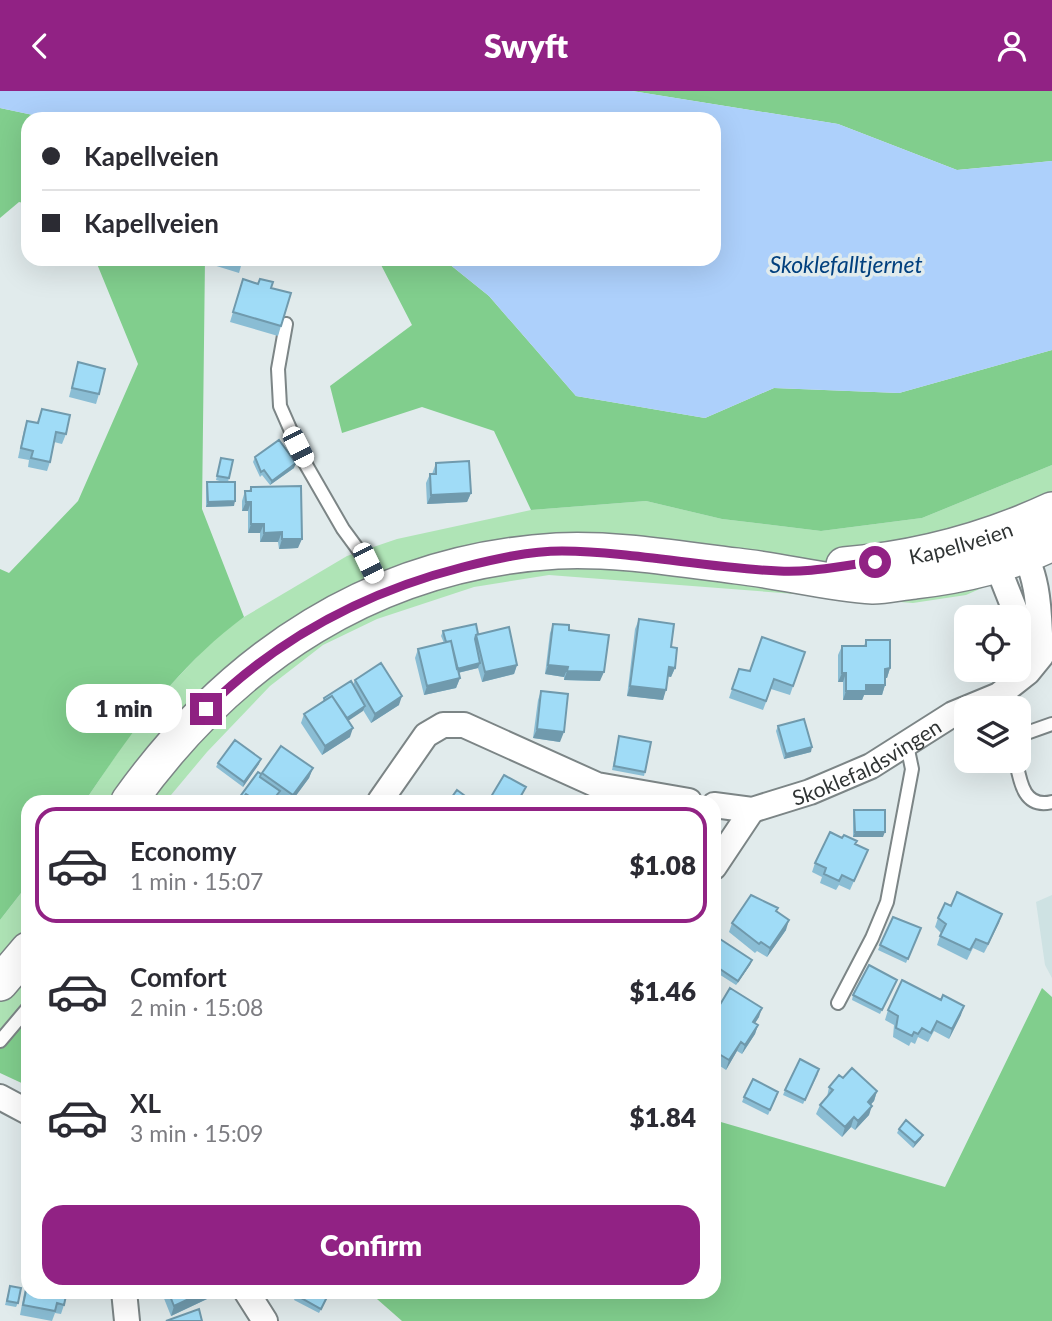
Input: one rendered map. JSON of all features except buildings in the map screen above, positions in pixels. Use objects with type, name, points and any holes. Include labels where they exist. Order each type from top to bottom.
[{"type":"main road","name":"Kapellveien","points":[[134,795],[187,727],[257,663],[321,621],[382,592],[474,564],[516,555],[561,551],[654,556],[782,571],[875,586],[965,575],[1020,549],[1052,510]]},
{"type":"main road","points":[[0,982],[21,958]]},
{"type":"street","points":[[1018,605],[1020,549]]},
{"type":"street","points":[[1020,549],[1038,613],[1046,656]]},
{"type":"street","points":[[1031,636],[1046,656]]},
{"type":"street","name":"Skoklefaldsvingen","points":[[1007,696],[1046,656]]},
{"type":"street","name":"Skoklefaldsvingen","points":[[721,806],[752,810],[828,785],[871,766],[954,714]]},
{"type":"street","points":[[384,795],[426,735],[433,729],[453,723],[476,729],[597,785],[654,795]]},
{"type":"street","points":[[721,856],[752,810]]},
{"type":"street","points":[[0,1097],[21,1108]]},
{"type":"street","points":[[125,1299],[127,1321]]},
{"type":"street","points":[[251,1299],[265,1321]]},
{"type":"lane","points":[[286,324],[278,369],[280,406],[305,463],[343,529],[368,563],[382,592]]},
{"type":"lane","points":[[1031,731],[1052,724]]},
{"type":"lane","points":[[838,1003],[872,938],[887,902],[912,769],[907,745]]},
{"type":"lane","points":[[1018,773],[1020,785],[1031,800],[1042,804],[1052,801]]},
{"type":"lane","points":[[0,1041],[21,1016]]},
{"type":"shaded area","points":[[1052,895],[1052,978],[1045,965],[1036,902]]},
{"type":"green space","points":[[632,91],[1052,91],[1052,161],[957,170],[838,124]]},
{"type":"green space","points":[[0,108],[21,112],[21,202],[0,218]]},
{"type":"green space","points":[[98,266],[205,266],[202,509],[244,617],[176,679],[120,750],[89,795],[21,795],[21,893],[0,920],[0,569],[9,573],[78,501],[138,364]]},
{"type":"green space","points":[[382,266],[452,266],[489,296],[576,396],[705,418],[774,388],[899,393],[1052,350],[1052,465],[922,518],[821,531],[722,519],[646,501],[531,510],[494,431],[422,407],[342,433],[330,386],[412,325]]},
{"type":"green space","points":[[1052,465],[1052,557],[966,595],[913,603],[549,575],[474,587],[377,619],[323,645],[270,686],[207,752],[171,795],[89,795],[146,711],[215,638],[244,617],[347,556],[397,539],[531,510],[646,501],[722,519],[821,531],[922,518]]},
{"type":"green space","points":[[21,893],[21,1009],[0,1043],[0,920]]},
{"type":"green space","points":[[1042,988],[1052,997],[1052,1321],[402,1321],[377,1299],[721,1299],[721,1122],[945,1187]]},
{"type":"green space","points":[[21,1009],[21,1083],[0,1073],[0,1043]]},
{"type":"water","name":"Skoklefalltjernet","points":[[0,91],[632,91],[838,124],[957,170],[1052,161],[1052,350],[899,393],[774,388],[705,418],[576,396],[489,296],[452,266],[721,266],[721,112],[21,112],[0,108]]},
{"type":"route","points":[[206,709],[257,663],[321,621],[382,592],[474,564],[516,555],[561,551],[654,556],[782,571],[875,562]]}]
